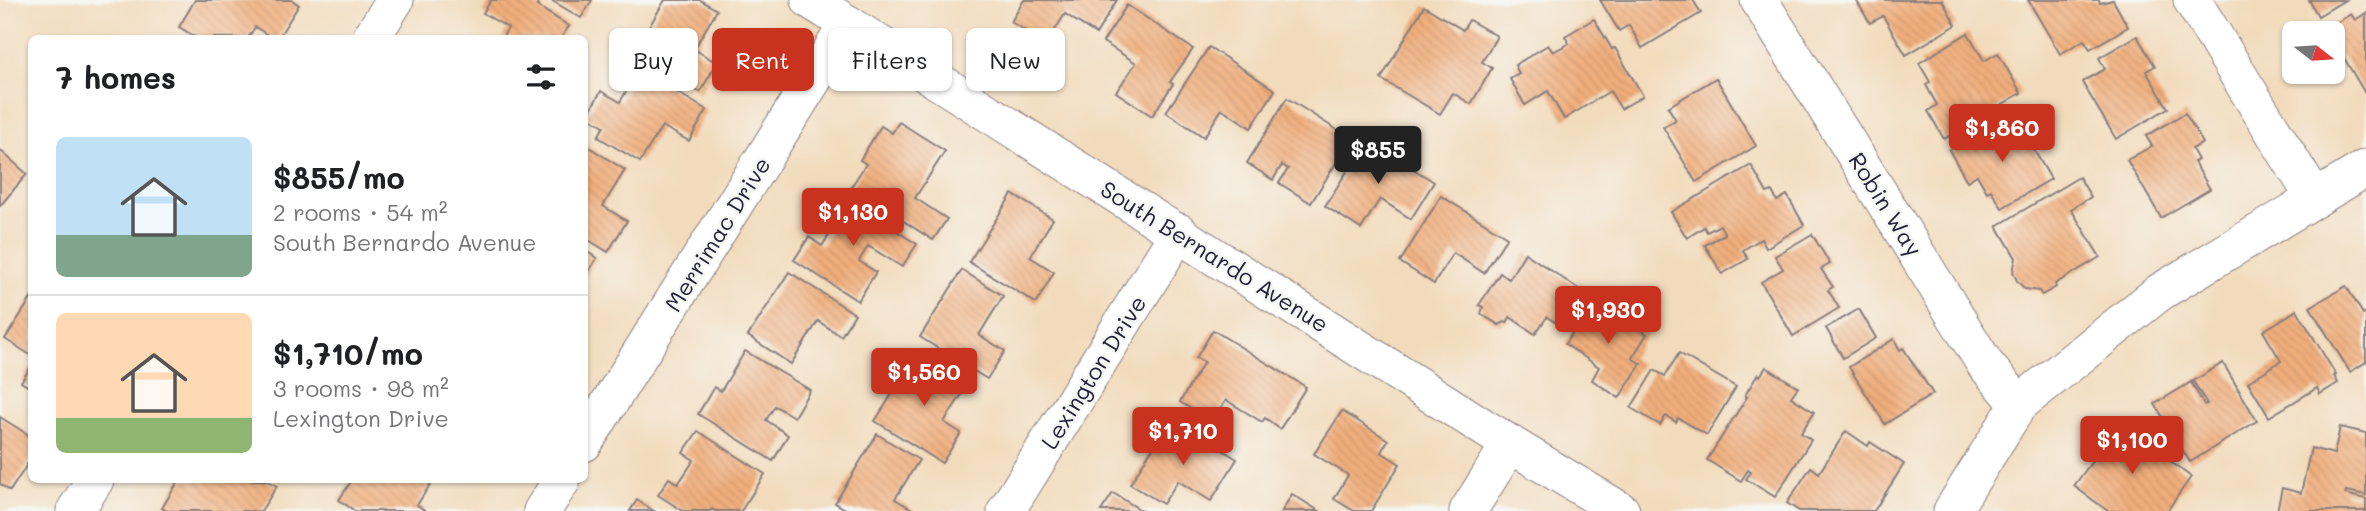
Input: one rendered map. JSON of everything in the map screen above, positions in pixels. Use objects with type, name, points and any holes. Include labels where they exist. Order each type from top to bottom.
[{"type":"street","points":[[373,35],[394,0]]},
{"type":"street","name":"South Bernardo Avenue","points":[[810,0],[1510,444],[1621,511]]},
{"type":"street","name":"Robin Way","points":[[1759,0],[1985,364],[2019,404]]},
{"type":"street","points":[[2192,0],[2315,199]]},
{"type":"street","name":"Merrimac Drive","points":[[588,437],[848,24]]},
{"type":"street","points":[[1952,511],[2019,404],[2160,292],[2366,167]]},
{"type":"street","name":"Lexington Drive","points":[[1006,511],[1179,232]]},
{"type":"street","points":[[1468,511],[1510,444]]},
{"type":"street","points":[[75,511],[93,483]]},
{"type":"street","points":[[542,511],[560,483]]},
{"type":"building","points":[[195,0],[292,0],[299,5],[280,35],[268,35],[255,27],[250,35],[192,35],[179,27]]},
{"type":"building","points":[[491,0],[531,0],[569,26],[563,35],[504,35],[508,28],[483,13]]},
{"type":"building","points":[[551,0],[592,0],[581,18]]},
{"type":"building","points":[[665,0],[700,0],[717,10],[698,42],[698,28],[648,28]]},
{"type":"building","points":[[1024,0],[1117,0],[1096,34],[1065,14],[1056,28],[1021,28],[1011,22]]},
{"type":"building","points":[[1600,0],[1693,0],[1701,13],[1642,48],[1629,25],[1619,31]]},
{"type":"building","points":[[1856,0],[1942,0],[1956,25],[1906,55],[1883,16],[1870,23]]},
{"type":"building","points":[[2028,0],[2099,0],[2100,3],[2113,0],[2128,27],[2090,49],[2084,40],[2060,54]]},
{"type":"building","points":[[2309,0],[2345,0],[2318,16]]},
{"type":"building","points":[[1127,5],[1193,49],[1170,82],[1173,84],[1152,116],[1116,92],[1136,63],[1103,42]]},
{"type":"building","points":[[1424,6],[1463,30],[1469,20],[1497,36],[1482,62],[1492,68],[1471,104],[1453,93],[1440,114],[1381,79]]},
{"type":"building","points":[[2366,13],[2366,95],[2345,59],[2345,21],[2339,21],[2351,14],[2355,20]]},
{"type":"building","points":[[1594,19],[1612,49],[1615,48],[1643,96],[1621,109],[1610,91],[1564,119],[1548,91],[1525,105],[1510,79],[1519,74],[1515,65],[1548,45],[1553,52],[1569,43],[1565,36]]},
{"type":"building","points":[[1968,33],[1984,61],[1998,53],[2021,93],[1944,139],[1928,111],[1937,105],[1926,85],[1930,82],[1919,63]]},
{"type":"building","points":[[2137,36],[2155,66],[2146,71],[2168,108],[2116,139],[2082,82],[2105,69],[2099,58]]},
{"type":"building","points":[[1209,47],[1275,90],[1251,128],[1222,109],[1204,137],[1166,112]]},
{"type":"building","points":[[698,51],[712,60],[712,72],[700,92]]},
{"type":"building","points":[[1716,78],[1756,146],[1696,182],[1663,127],[1676,120],[1668,107]]},
{"type":"building","points":[[601,91],[620,102],[627,91],[675,91],[707,110],[689,141],[662,126],[640,162],[598,137],[604,126],[588,114]]},
{"type":"building","points":[[1287,98],[1351,139],[1311,203],[1279,183],[1288,169],[1282,165],[1273,180],[1247,163]]},
{"type":"building","points":[[2185,113],[2203,143],[2192,149],[2198,160],[2194,162],[2210,189],[2161,218],[2127,160],[2152,146],[2146,136]]},
{"type":"building","points":[[899,122],[945,151],[915,198],[947,219],[933,240],[851,187],[866,164],[860,160],[881,126],[892,133]]},
{"type":"building","points":[[2018,123],[2051,179],[2002,208],[1991,190],[1987,192],[1977,175],[1967,181],[1949,150],[1986,128],[1992,139]]},
{"type":"building","points":[[1367,140],[1434,182],[1411,219],[1380,199],[1361,229],[1325,206]]},
{"type":"building","points":[[588,147],[625,170],[603,206],[627,221],[608,252],[588,240]]},
{"type":"building","points":[[0,150],[27,174],[0,206]]},
{"type":"building","points":[[1751,165],[1767,193],[1772,191],[1777,201],[1787,195],[1804,225],[1766,248],[1761,239],[1743,250],[1748,259],[1722,274],[1705,245],[1725,234],[1720,225],[1707,232],[1704,227],[1687,238],[1671,212]]},
{"type":"building","points":[[2079,177],[2091,197],[2071,209],[2100,257],[2042,295],[2039,291],[2025,289],[2013,272],[2016,258],[1997,226]]},
{"type":"building","points":[[1012,194],[1053,219],[1030,257],[1054,272],[1036,303],[969,262]]},
{"type":"building","points":[[839,195],[917,244],[902,267],[868,246],[859,261],[876,272],[858,301],[794,260],[809,237],[822,246],[831,232],[825,228],[830,221],[825,218]]},
{"type":"building","points":[[1441,196],[1507,237],[1484,273],[1453,253],[1434,284],[1400,262]]},
{"type":"building","points":[[1812,234],[1830,264],[1821,269],[1833,287],[1828,290],[1839,308],[1793,336],[1761,282],[1783,269],[1775,256]]},
{"type":"building","points":[[588,252],[597,258],[588,273]]},
{"type":"building","points":[[1525,253],[1580,290],[1558,324],[1547,317],[1535,334],[1510,317],[1507,323],[1499,325],[1481,314],[1483,307],[1479,305],[1500,273],[1509,279]]},
{"type":"building","points":[[962,270],[1003,296],[979,335],[1005,351],[987,379],[920,337]]},
{"type":"building","points":[[789,272],[855,314],[841,336],[818,321],[791,364],[748,336]]},
{"type":"building","points":[[2346,286],[2363,314],[2366,312],[2366,362],[2350,372],[2310,307]]},
{"type":"building","points":[[1595,299],[1647,334],[1632,358],[1641,364],[1619,398],[1592,380],[1599,367],[1565,344]]},
{"type":"building","points":[[28,303],[28,353],[5,339]]},
{"type":"building","points":[[1859,309],[1876,338],[1843,358],[1826,328]]},
{"type":"building","points":[[2297,310],[2336,375],[2334,376],[2338,383],[2320,394],[2317,388],[2269,417],[2248,382],[2281,361],[2263,331]]},
{"type":"building","points":[[1213,330],[1306,387],[1280,429],[1265,418],[1262,422],[1226,400],[1212,422],[1180,402],[1204,362],[1196,358]]},
{"type":"building","points":[[1894,339],[1900,350],[1903,348],[1933,394],[1885,424],[1849,367]]},
{"type":"building","points":[[745,351],[810,390],[794,417],[775,406],[766,420],[788,435],[773,461],[698,414],[714,387],[721,391]]},
{"type":"building","points":[[918,353],[968,385],[944,422],[961,433],[942,463],[875,421]]},
{"type":"building","points":[[1679,353],[1736,387],[1707,435],[1678,418],[1676,422],[1666,416],[1660,425],[1631,408],[1654,370],[1665,376]]},
{"type":"building","points":[[2223,363],[2257,421],[2190,462],[2155,404],[2191,382],[2204,405],[2207,404],[2193,381]]},
{"type":"building","points":[[1766,367],[1798,387],[1791,397],[1814,412],[1801,433],[1811,440],[1775,497],[1746,479],[1751,472],[1748,470],[1741,481],[1707,460],[1747,397],[1745,395],[1758,374],[1760,376]]},
{"type":"building","points":[[28,371],[28,386],[21,382]]},
{"type":"building","points":[[1342,411],[1388,440],[1381,452],[1400,464],[1371,511],[1354,511],[1334,499],[1348,475],[1314,454]]},
{"type":"building","points":[[0,417],[28,434],[28,463],[10,491],[0,484]]},
{"type":"building","points":[[2120,423],[2191,477],[2167,511],[2108,511],[2074,486]]},
{"type":"building","points":[[2340,427],[2366,433],[2366,495],[2346,491],[2345,494],[2366,499],[2366,511],[2277,511],[2282,488],[2301,493],[2311,448],[2334,454]]},
{"type":"building","points":[[1164,430],[1183,442],[1191,430],[1237,459],[1211,501],[1178,481],[1163,504],[1130,484]]},
{"type":"building","points":[[698,431],[765,474],[741,511],[683,511],[658,495],[669,478],[678,484],[694,460],[683,453]]},
{"type":"building","points":[[1846,431],[1868,446],[1870,442],[1904,464],[1874,511],[1799,511],[1787,503],[1811,467],[1819,473]]},
{"type":"building","points":[[877,434],[919,460],[895,499],[915,511],[849,511],[835,503]]},
{"type":"building","points":[[177,483],[272,483],[277,486],[261,511],[167,511],[162,508]]},
{"type":"building","points":[[350,483],[431,483],[417,505],[426,511],[355,511],[339,500]]},
{"type":"building","points":[[1113,493],[1142,511],[1101,511]]},
{"type":"building","points":[[1292,494],[1319,511],[1282,511]]},
{"type":"building","points":[[637,500],[654,511],[630,511]]}]
